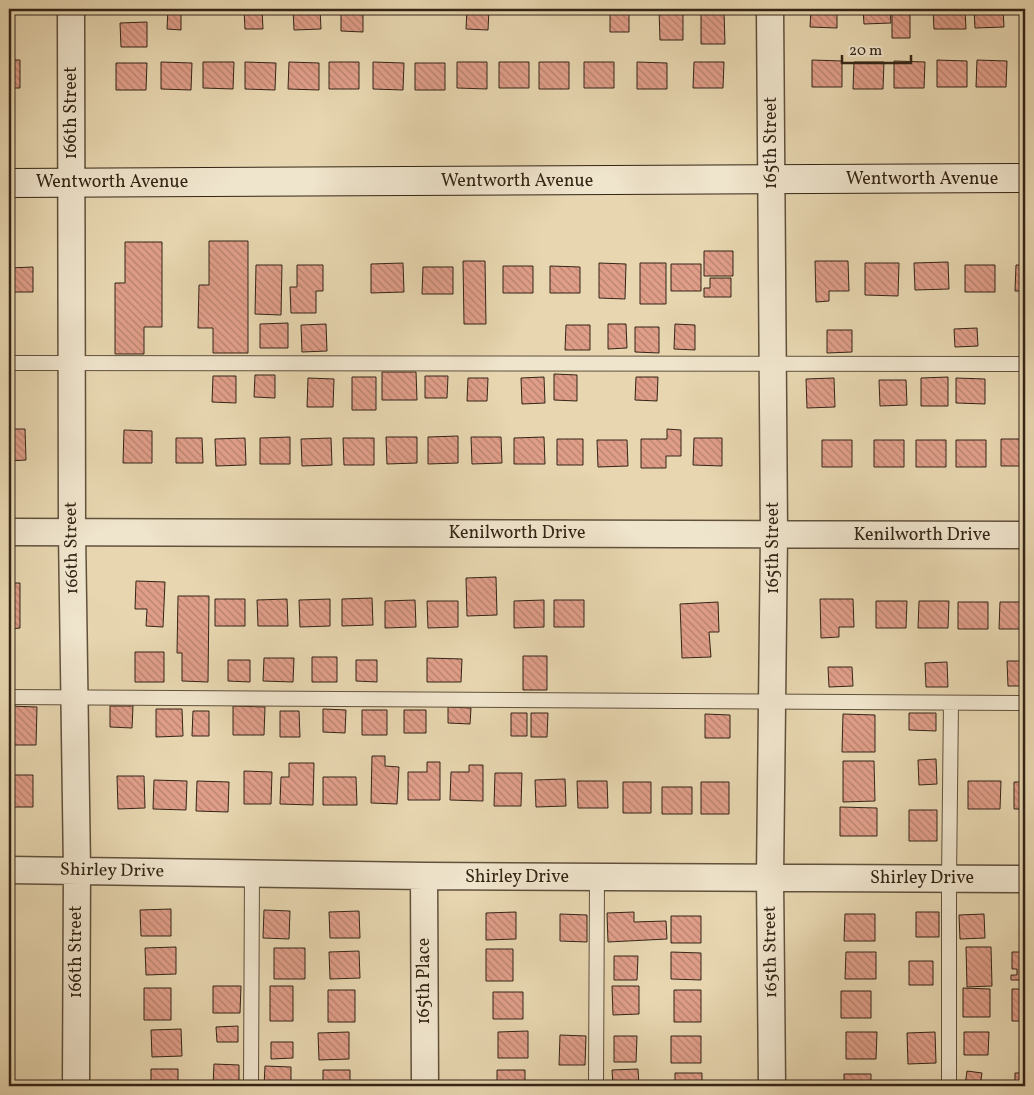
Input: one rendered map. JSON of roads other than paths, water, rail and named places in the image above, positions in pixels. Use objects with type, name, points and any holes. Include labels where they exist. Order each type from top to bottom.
[{"type":"street","name":"166th Street","points":[[70,9],[76,1086]]},
{"type":"street","name":"165th Street","points":[[770,9],[774,534],[770,877],[772,1086]]},
{"type":"street","name":"Wentworth Avenue","points":[[9,183],[1025,178]]},
{"type":"street","name":"Kenilworth Drive","points":[[9,532],[1025,535]]},
{"type":"street","name":"Shirley Drive","points":[[9,870],[424,876],[1025,879]]},
{"type":"street","name":"165th Place","points":[[424,876],[425,1086]]},
{"type":"lane","points":[[9,362],[1025,364]]},
{"type":"lane","points":[[9,697],[1025,704]]},
{"type":"lane","points":[[949,1086],[951,703]]},
{"type":"lane","points":[[251,1086],[252,873]]},
{"type":"lane","points":[[596,1086],[597,877]]}]
